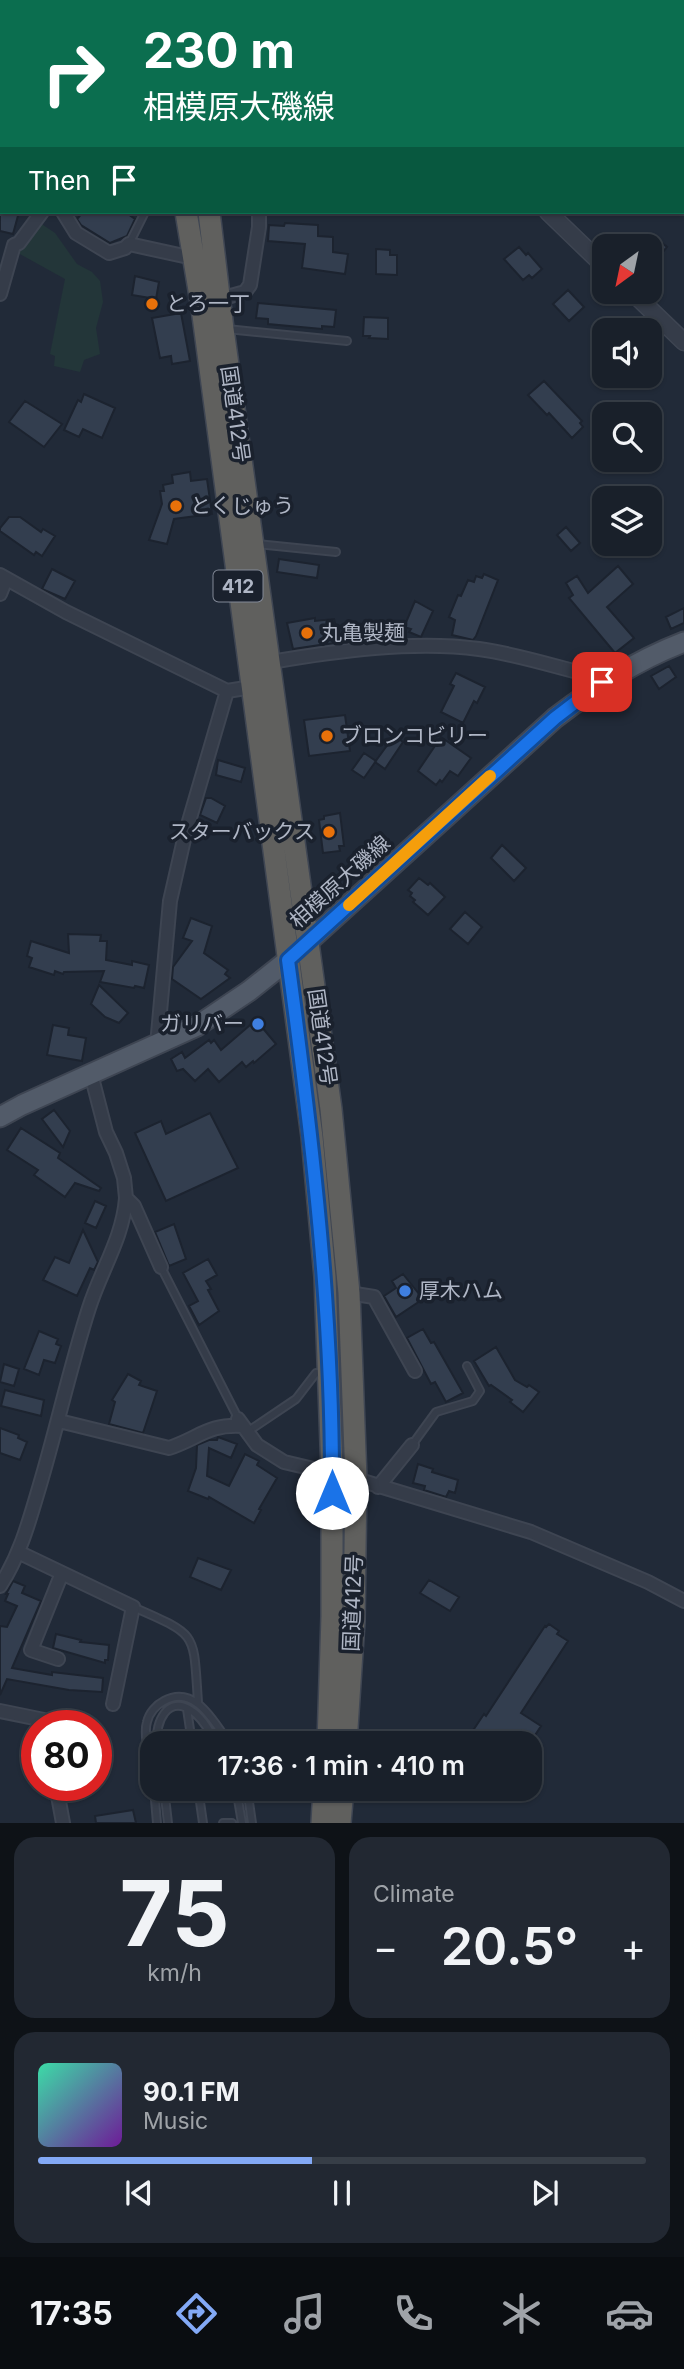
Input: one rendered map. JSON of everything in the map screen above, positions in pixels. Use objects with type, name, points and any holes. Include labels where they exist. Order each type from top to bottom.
[{"type":"highway","name":"国道412号","points":[[186,214],[312,1137],[325,1277],[330,1374],[332,1616],[328,1731]]},
{"type":"highway","name":"国道412号","points":[[209,214],[331,1109],[349,1293],[356,1479],[354,1621],[347,1731]]},
{"type":"highway","points":[[321,1823],[323,1801]]},
{"type":"highway","points":[[340,1823],[342,1801]]},
{"type":"main road","name":"相模原大磯線","points":[[0,1116],[157,1045],[222,1010],[288,960],[555,718],[602,682],[651,654],[684,642]]},
{"type":"street","points":[[0,242],[19,243],[41,214]]},
{"type":"street","points":[[64,214],[76,233],[109,253],[129,244],[193,258]]},
{"type":"street","points":[[220,299],[245,292],[250,285],[259,214]]},
{"type":"street","points":[[550,214],[592,254]]},
{"type":"street","points":[[0,294],[14,244]]},
{"type":"street","points":[[644,304],[684,342]]},
{"type":"street","points":[[0,594],[3,577],[66,612],[227,691],[252,687]]},
{"type":"street","points":[[271,662],[338,650],[442,646],[479,649],[593,676],[602,682]]},
{"type":"street","points":[[157,1045],[170,901],[185,835],[227,691]]},
{"type":"street","points":[[0,1586],[18,1552],[59,1421],[71,1366],[90,1304],[119,1236],[126,1198],[124,1178],[106,1132],[92,1074]]},
{"type":"street","points":[[126,1198],[134,1206],[162,1267]]},
{"type":"street","points":[[349,1293],[374,1297],[415,1371]]},
{"type":"street","points":[[59,1421],[169,1448],[185,1443],[210,1428],[224,1425],[242,1426],[257,1446],[284,1462],[332,1472],[459,1508],[531,1532],[648,1582],[684,1601]]},
{"type":"street","points":[[378,1487],[412,1445]]},
{"type":"street","points":[[18,1552],[133,1607],[113,1704]]},
{"type":"street","points":[[58,1658],[30,1650],[62,1573]]},
{"type":"street","points":[[0,1711],[21,1716]]},
{"type":"street","points":[[59,1801],[63,1823]]},
{"type":"lane","points":[[129,244],[144,214]]},
{"type":"lane","points":[[223,329],[347,341]]},
{"type":"lane","points":[[254,544],[335,552]]},
{"type":"lane","points":[[162,1267],[242,1426],[296,1399],[316,1373],[330,1374]]},
{"type":"lane","points":[[412,1445],[436,1412],[473,1401],[480,1391],[467,1366]]},
{"type":"lane","points":[[133,1607],[177,1626],[190,1637],[195,1658],[198,1702],[220,1731]]},
{"type":"lane","points":[[146,1731],[152,1712],[158,1705],[172,1698],[182,1697],[198,1702]]},
{"type":"lane","points":[[156,1731],[161,1717],[174,1707],[187,1709],[198,1716],[209,1731]]},
{"type":"lane","points":[[187,1709],[190,1731]]},
{"type":"lane","points":[[155,1801],[157,1823]]},
{"type":"lane","points":[[165,1801],[168,1823]]},
{"type":"lane","points":[[200,1801],[203,1823]]},
{"type":"lane","points":[[238,1801],[242,1823]]},
{"type":"lane","points":[[249,1801],[252,1823]]},
{"type":"lane","points":[[223,1823],[232,1823]]},
{"type":"shaded area","points":[[37,221],[55,233],[77,264],[92,272],[100,281],[103,302],[96,328],[100,354],[84,360],[80,372],[54,366],[55,356],[50,354],[65,279],[18,253]]},
{"type":"building","points":[[0,214],[18,214],[13,234],[0,231]]},
{"type":"building","points":[[81,214],[128,214],[135,219],[127,236],[110,243],[81,225],[77,219]]},
{"type":"building","points":[[285,223],[318,225],[318,236],[333,237],[333,252],[348,254],[345,274],[302,268],[305,244],[268,241],[269,225],[284,226]]},
{"type":"building","points":[[519,247],[542,269],[532,278],[529,275],[523,280],[504,259]]},
{"type":"building","points":[[376,249],[390,250],[390,255],[397,255],[397,275],[376,274]]},
{"type":"building","points":[[135,276],[159,282],[156,299],[132,295]]},
{"type":"building","points":[[568,290],[584,307],[569,321],[553,304]]},
{"type":"building","points":[[258,303],[336,310],[334,327],[322,326],[322,329],[268,324],[268,319],[256,318]]},
{"type":"building","points":[[181,313],[190,361],[172,364],[171,356],[160,358],[152,318]]},
{"type":"building","points":[[364,317],[388,318],[388,339],[363,336]]},
{"type":"building","points":[[544,381],[582,421],[580,423],[583,427],[572,438],[528,395]]},
{"type":"building","points":[[84,394],[115,408],[102,438],[83,429],[79,437],[64,430],[78,400],[81,402]]},
{"type":"building","points":[[25,401],[62,424],[44,447],[9,422]]},
{"type":"building","points":[[190,472],[191,481],[207,479],[212,514],[174,519],[167,544],[149,540],[162,504],[160,491],[164,491],[163,485],[173,483],[172,475]]},
{"type":"building","points":[[9,517],[20,517],[41,532],[43,529],[55,536],[42,556],[36,552],[34,555],[0,531]]},
{"type":"building","points":[[566,527],[580,543],[571,551],[557,535]]},
{"type":"building","points":[[279,559],[319,565],[317,578],[277,572]]},
{"type":"building","points":[[618,566],[633,584],[607,607],[634,638],[615,653],[569,598],[573,595],[566,583],[577,576],[588,593]]},
{"type":"building","points":[[52,569],[75,581],[65,599],[42,589]]},
{"type":"building","points":[[484,574],[498,580],[476,636],[473,640],[452,635],[455,620],[449,617],[458,595],[461,596],[468,580],[474,582],[476,576],[482,578]]},
{"type":"building","points":[[415,601],[433,611],[421,637],[404,627]]},
{"type":"building","points":[[684,608],[684,623],[671,629],[666,617]]},
{"type":"building","points":[[315,618],[315,621],[334,619],[340,642],[293,649],[287,623]]},
{"type":"building","points":[[669,666],[676,677],[659,689],[651,676]]},
{"type":"building","points":[[456,673],[485,687],[463,723],[441,712],[454,686],[450,684]]},
{"type":"building","name":"ブロンコビリー","points":[[345,715],[350,751],[309,756],[304,720]]},
{"type":"building","points":[[394,736],[403,742],[385,769],[375,762]]},
{"type":"building","points":[[441,737],[471,758],[458,776],[450,771],[442,782],[440,780],[436,785],[418,771]]},
{"type":"building","points":[[364,753],[376,761],[364,778],[352,770]]},
{"type":"building","points":[[218,760],[245,768],[241,782],[216,775]]},
{"type":"building","points":[[206,798],[225,806],[217,823],[200,815]]},
{"type":"building","points":[[340,813],[344,846],[339,846],[340,851],[323,853],[319,820],[324,819],[324,816]]},
{"type":"building","points":[[502,845],[526,868],[514,881],[491,858]]},
{"type":"building","points":[[419,878],[428,885],[430,883],[445,897],[428,915],[413,902],[415,900],[408,890]]},
{"type":"building","points":[[465,912],[482,927],[468,944],[450,929]]},
{"type":"building","points":[[191,918],[212,926],[204,953],[228,970],[225,974],[230,978],[201,999],[172,979],[173,967],[192,941],[183,938]]},
{"type":"building","points":[[68,934],[101,935],[100,941],[107,941],[106,960],[149,965],[144,988],[100,982],[104,971],[63,974],[55,971],[54,975],[29,967],[32,958],[27,956],[31,941],[69,953]]},
{"type":"building","points":[[99,985],[128,1013],[119,1023],[105,1017],[91,1004]]},
{"type":"building","points":[[256,1020],[276,1044],[254,1063],[253,1061],[246,1067],[242,1062],[219,1082],[208,1069],[195,1081],[183,1069],[177,1071],[171,1059],[182,1052],[185,1058],[209,1040],[211,1043],[214,1040],[221,1050]]},
{"type":"building","points":[[53,1025],[69,1028],[68,1035],[86,1038],[82,1061],[47,1055]]},
{"type":"building","points":[[54,1110],[70,1131],[63,1147],[42,1119]]},
{"type":"building","points":[[210,1113],[238,1168],[166,1201],[135,1133],[161,1121],[166,1134]]},
{"type":"building","points":[[21,1128],[60,1153],[58,1158],[101,1188],[99,1191],[75,1183],[65,1197],[34,1175],[38,1170],[7,1150]]},
{"type":"building","points":[[95,1201],[106,1206],[96,1228],[85,1223]]},
{"type":"building","points":[[174,1224],[186,1259],[169,1266],[155,1232]]},
{"type":"building","points":[[83,1230],[98,1262],[94,1270],[90,1268],[77,1296],[43,1280],[55,1257],[69,1263]]},
{"type":"building","points":[[208,1259],[217,1275],[206,1281],[219,1311],[199,1325],[189,1306],[198,1301],[183,1273]]},
{"type":"building","points":[[403,1274],[423,1299],[396,1317],[384,1296],[396,1288],[392,1281]]},
{"type":"building","points":[[423,1329],[431,1343],[434,1342],[463,1393],[446,1402],[435,1382],[431,1384],[407,1338]]},
{"type":"building","points":[[39,1331],[58,1339],[56,1344],[61,1346],[55,1363],[44,1360],[39,1375],[24,1369]]},
{"type":"building","points":[[496,1347],[515,1380],[539,1392],[523,1412],[510,1402],[512,1400],[489,1386],[474,1361]]},
{"type":"building","points":[[4,1364],[19,1369],[14,1386],[0,1382]]},
{"type":"building","points":[[128,1374],[141,1381],[139,1385],[157,1391],[143,1433],[109,1424],[115,1402],[112,1400]]},
{"type":"building","points":[[5,1390],[44,1400],[41,1416],[1,1406]]},
{"type":"building","points":[[0,1428],[19,1435],[18,1438],[27,1442],[20,1460],[0,1453]]},
{"type":"building","points":[[218,1437],[237,1444],[231,1458],[209,1448],[207,1476],[229,1486],[245,1454],[259,1461],[257,1465],[277,1478],[254,1523],[209,1497],[208,1499],[188,1491],[196,1468],[197,1445],[217,1440]]},
{"type":"building","points":[[418,1464],[433,1469],[432,1472],[458,1480],[455,1493],[449,1491],[446,1497],[424,1490],[425,1486],[413,1483]]},
{"type":"building","points":[[198,1558],[231,1570],[221,1590],[190,1577]]},
{"type":"building","points":[[429,1580],[459,1597],[450,1611],[420,1593]]},
{"type":"building","points":[[13,1581],[25,1586],[22,1593],[41,1601],[12,1668],[52,1675],[52,1672],[103,1678],[102,1692],[69,1690],[7,1679],[0,1695],[0,1626],[7,1627],[17,1606],[5,1601]]},
{"type":"building","points":[[549,1624],[559,1631],[557,1634],[568,1641],[521,1713],[541,1726],[538,1731],[473,1731],[484,1714],[486,1716]]},
{"type":"building","points":[[56,1634],[81,1640],[80,1642],[109,1645],[108,1660],[105,1660],[105,1663],[53,1648]]},
{"type":"building","points":[[133,1810],[136,1823],[96,1823],[95,1816]]},
{"type":"slow traffic","points":[[349,905],[490,776]]},
{"type":"place","name":"とろ一丁","points":[[152,304]]},
{"type":"place","name":"とくじゅう","points":[[176,506]]},
{"type":"place","name":"丸亀製麺","points":[[307,633]]},
{"type":"place","name":"ブロンコビリー","points":[[327,736]]},
{"type":"place","name":"スターバックス","points":[[329,832]]},
{"type":"place","name":"ガリバー","points":[[258,1024]]},
{"type":"place","name":"厚木ハム","points":[[405,1291]]},
{"type":"route","points":[[332,1493],[325,1277],[312,1137],[288,960],[555,718],[602,682]]}]
